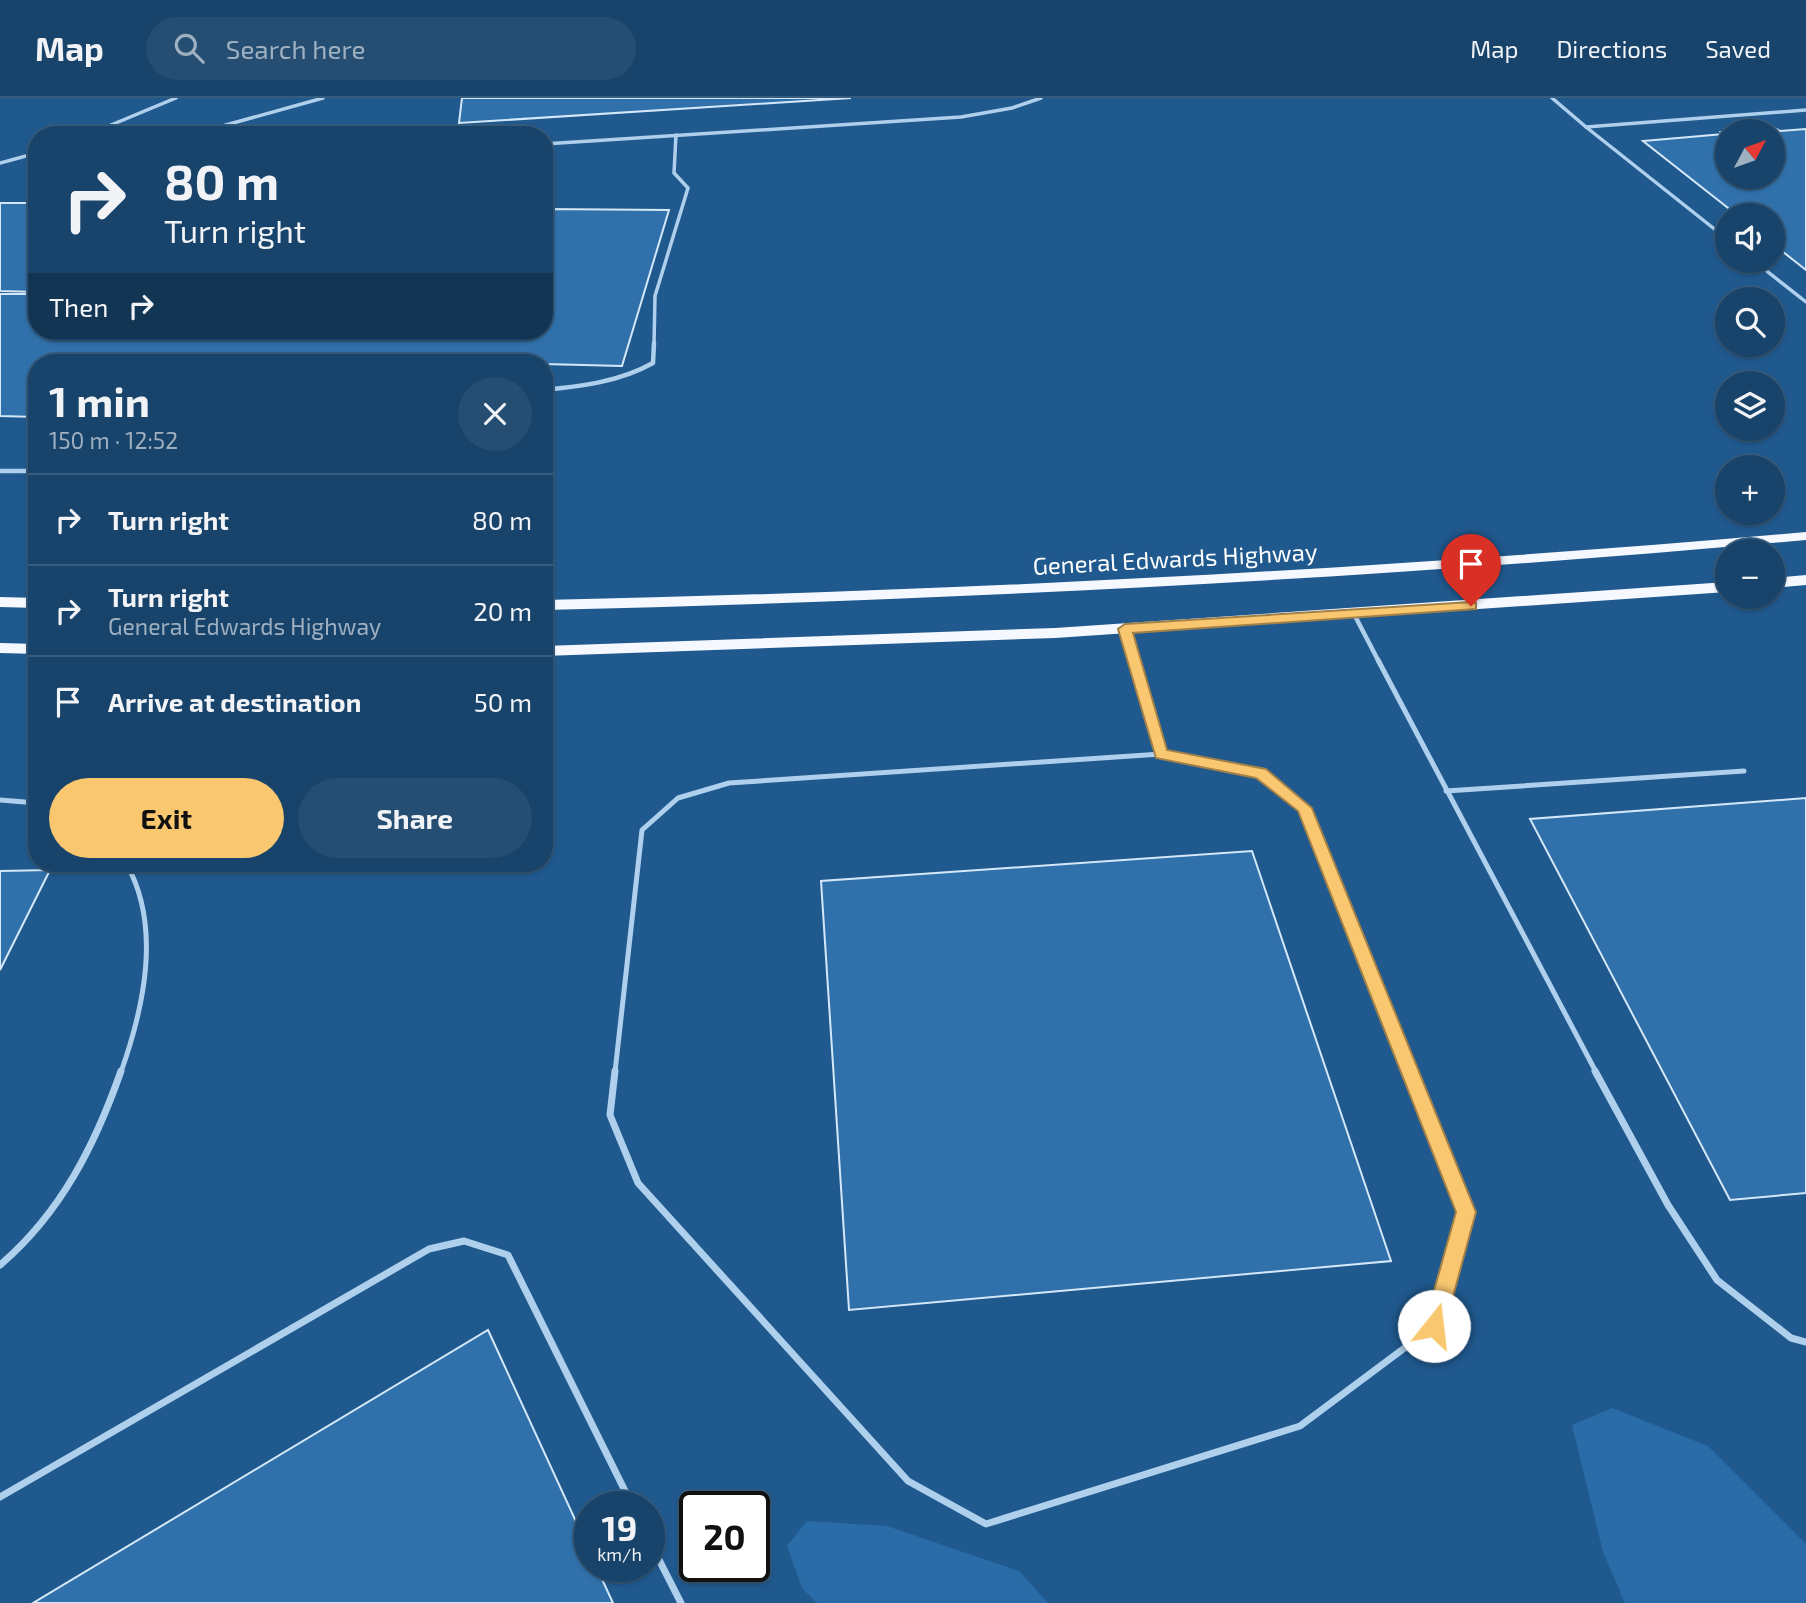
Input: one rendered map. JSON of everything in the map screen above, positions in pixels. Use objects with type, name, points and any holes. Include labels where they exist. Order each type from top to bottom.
[{"type":"main road","name":"General Edwards Highway","points":[[553,605],[1045,589],[1395,570],[1806,536]]},
{"type":"main road","points":[[1785,582],[1806,580]]},
{"type":"main road","points":[[553,651],[1125,629],[1715,588]]},
{"type":"main road","points":[[0,602],[28,603]]},
{"type":"main road","points":[[0,648],[28,649]]},
{"type":"lane","points":[[109,126],[176,98]]},
{"type":"lane","points":[[222,126],[323,98]]},
{"type":"lane","points":[[553,143],[961,117],[1013,108],[1041,98]]},
{"type":"lane","points":[[1552,98],[1715,229]]},
{"type":"lane","points":[[1586,127],[1806,110]]},
{"type":"lane","points":[[553,389],[632,377],[653,363],[655,296],[688,188],[674,173],[676,135]]},
{"type":"lane","points":[[0,163],[28,155]]},
{"type":"lane","points":[[1769,273],[1806,302]]},
{"type":"lane","points":[[0,471],[28,471]]},
{"type":"lane","points":[[1354,614],[1668,1205],[1717,1280],[1791,1338],[1806,1342]]},
{"type":"lane","points":[[1125,629],[1161,754]]},
{"type":"lane","points":[[1161,754],[1260,773],[1304,808],[1466,1212],[1434,1326],[1300,1426],[986,1524],[908,1481],[638,1183],[610,1115],[642,830],[678,798],[729,783],[1161,754]]},
{"type":"lane","points":[[1446,791],[1744,771]]},
{"type":"lane","points":[[0,800],[28,802]]},
{"type":"lane","points":[[0,1265],[18,1251],[61,1198],[96,1133],[124,1066],[141,998],[145,913],[138,884],[131,872]]},
{"type":"lane","points":[[0,1497],[429,1249],[464,1241],[508,1255],[625,1491]]},
{"type":"lane","points":[[665,1572],[681,1603]]},
{"type":"shaded area","points":[[1612,1408],[1708,1446],[1806,1544],[1806,1603],[1625,1603],[1603,1552],[1572,1425]]},
{"type":"shaded area","points":[[807,1521],[887,1526],[1019,1571],[1048,1603],[817,1603],[802,1588],[787,1546]]},
{"type":"building","points":[[462,98],[851,98],[459,123]]},
{"type":"building","points":[[1806,129],[1806,270],[1785,253],[1785,203],[1722,203],[1643,141],[1715,135],[1715,189],[1785,189],[1785,131]]},
{"type":"building","points":[[0,203],[28,203],[28,292],[0,291]]},
{"type":"building","points":[[553,209],[669,210],[622,366],[553,364],[553,354],[28,354],[28,417],[0,416],[0,294],[28,294],[28,340],[553,340]]},
{"type":"building","points":[[1806,798],[1806,1193],[1730,1200],[1530,819]]},
{"type":"building","points":[[1252,851],[1391,1261],[849,1310],[821,881]]},
{"type":"building","points":[[0,871],[49,872],[0,970]]},
{"type":"building","points":[[488,1330],[574,1517],[574,1582],[603,1582],[613,1603],[33,1603]]},
{"type":"route","points":[[1434,1326],[1466,1212],[1304,808],[1260,773],[1161,754],[1125,629],[1471,606]]}]
